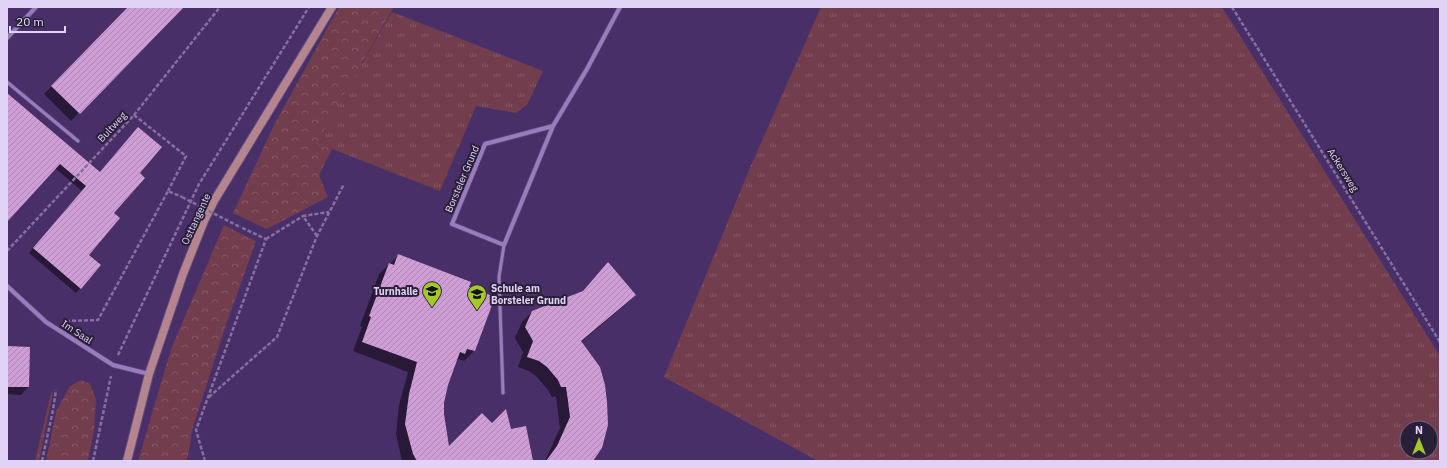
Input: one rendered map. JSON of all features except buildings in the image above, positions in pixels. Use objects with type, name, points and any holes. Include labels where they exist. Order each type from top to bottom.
[{"type":"main road","name":"Osttangente","points":[[127,461],[149,374],[183,274],[204,221],[214,200],[332,7]]},
{"type":"street","points":[[7,38],[36,7]]},
{"type":"street","points":[[504,245],[553,126],[587,69],[620,7]]},
{"type":"street","name":"Borsteler Grund","points":[[504,245],[452,224],[485,144],[553,126]]},
{"type":"street","name":"Im Saal","points":[[7,286],[46,322],[113,365],[149,374]]},
{"type":"lane","points":[[7,82],[78,141]]},
{"type":"lane","points":[[503,393],[499,277],[504,245]]},
{"type":"path","name":"Bultweg","points":[[7,251],[134,115],[220,7]]},
{"type":"path","points":[[94,461],[113,365],[199,184],[310,7]]},
{"type":"path","name":"Ackersweg","points":[[1232,7],[1440,342]]},
{"type":"path","points":[[46,322],[98,320],[186,156],[134,115]]},
{"type":"path","points":[[208,398],[277,337],[317,236],[344,184]]},
{"type":"path","points":[[168,191],[266,239]]},
{"type":"path","points":[[205,461],[196,430],[266,239],[303,216],[329,212]]},
{"type":"path","points":[[303,216],[317,236]]},
{"type":"path","points":[[42,461],[56,390]]},
{"type":"green space","points":[[339,7],[394,7],[316,144],[332,149],[319,175],[328,197],[267,229],[233,213],[274,125]]},
{"type":"green space","points":[[821,7],[1222,7],[1440,356],[1440,461],[818,461],[664,377],[749,170]]},
{"type":"green space","points":[[392,12],[543,71],[527,105],[516,113],[476,106],[440,191],[332,149],[315,144]]},
{"type":"green space","points":[[224,225],[256,241],[224,331],[192,430],[189,452],[186,461],[138,461],[171,349]]},
{"type":"green space","points":[[81,380],[90,384],[96,399],[94,431],[88,461],[46,461],[56,412],[70,386]]},
{"type":"green space","points":[[53,392],[39,461],[35,461],[51,393]]},
{"type":"place","name":"Turnhalle","points":[[432,308]]},
{"type":"place","name":"Schule am Borsteler Grund","points":[[477,311]]}]
